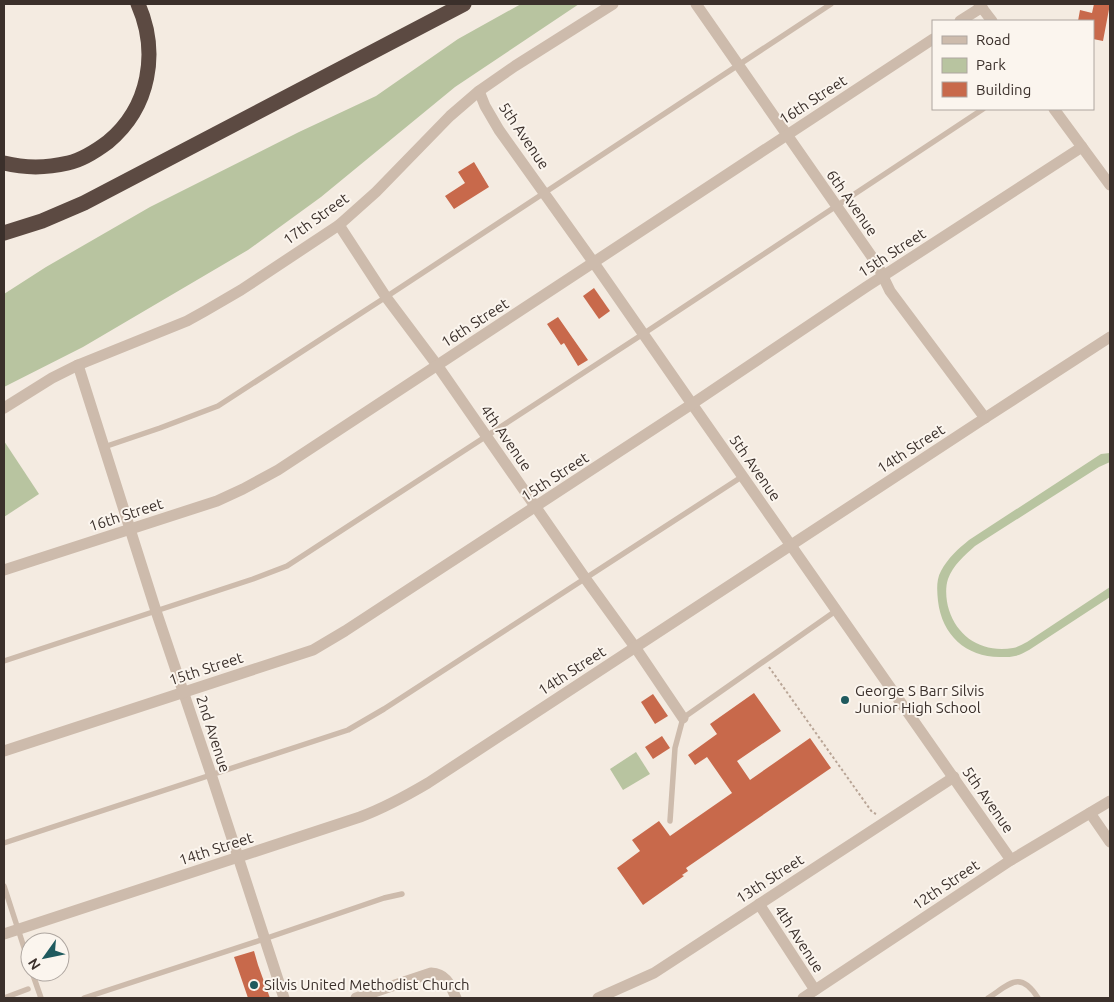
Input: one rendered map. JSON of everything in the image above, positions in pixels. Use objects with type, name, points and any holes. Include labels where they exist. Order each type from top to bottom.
[{"type":"highway","points":[[4,163],[33,167],[69,163],[100,148],[114,137],[139,102],[148,71],[149,41],[138,4]]},
{"type":"highway","points":[[4,233],[42,221],[84,203],[464,4]]},
{"type":"street","name":"17th Street","points":[[4,408],[52,378],[78,365],[187,321],[241,290],[339,225],[376,192],[450,116],[479,91],[612,4]]},
{"type":"street","name":"6th Avenue","points":[[696,4],[877,264],[890,291],[985,418]]},
{"type":"street","points":[[961,20],[980,5],[991,20]]},
{"type":"street","name":"16th Street","points":[[4,570],[217,501],[278,470],[932,40]]},
{"type":"street","name":"5th Avenue","points":[[479,91],[485,106],[499,130],[1011,860]]},
{"type":"street","points":[[1055,110],[1110,185]]},
{"type":"street","name":"15th Street","points":[[4,751],[313,650],[536,508],[866,287],[1082,147]]},
{"type":"street","name":"4th Avenue","points":[[339,225],[386,297],[437,365],[683,718]]},
{"type":"street","name":"14th Street","points":[[4,934],[360,817],[404,798],[1110,337]]},
{"type":"street","name":"2nd Avenue","points":[[78,365],[156,611],[284,998]]},
{"type":"street","name":"13th Street","points":[[598,998],[654,973],[954,777]]},
{"type":"street","name":"12th Street","points":[[803,998],[1011,860],[1110,801]]},
{"type":"street","points":[[1090,813],[1110,842]]},
{"type":"street","name":"4th Avenue","points":[[759,904],[815,990]]},
{"type":"street","points":[[356,998],[431,973],[438,974],[444,978],[456,998]]},
{"type":"lane","points":[[104,447],[218,406],[831,4]]},
{"type":"lane","points":[[4,661],[253,579],[286,566],[982,110]]},
{"type":"lane","points":[[4,842],[335,734],[360,724],[743,476]]},
{"type":"lane","points":[[670,821],[675,748],[683,718],[837,610]]},
{"type":"lane","points":[[4,886],[20,935]]},
{"type":"lane","points":[[84,998],[384,898],[402,894]]},
{"type":"lane","points":[[988,998],[1002,988],[1018,981],[1030,986],[1038,998]]},
{"type":"lane","points":[[35,982],[41,998]]},
{"type":"lane","points":[[4,998],[28,989]]},
{"type":"path","points":[[765,661],[872,812],[880,814]]},
{"type":"green space","points":[[521,4],[579,4],[455,87],[321,197],[248,250],[83,347],[4,387],[4,294],[46,267],[150,207],[299,132],[376,96],[458,39]]},
{"type":"green space","points":[[4,441],[39,494],[4,517]]},
{"type":"green space","points":[[1110,453],[1110,462],[1099,467],[975,546],[953,569],[948,579],[946,590],[948,606],[953,620],[965,636],[982,646],[1002,649],[1015,648],[1027,642],[1110,587],[1110,597],[1017,656],[991,657],[979,654],[959,643],[945,625],[938,601],[938,578],[947,562],[969,540],[1101,454]]},
{"type":"green space","points":[[636,752],[650,774],[623,790],[610,769]]},
{"type":"building","points":[[1094,4],[1110,4],[1103,41],[1094,39],[1094,20],[1078,20],[1080,10],[1092,13]]},
{"type":"building","points":[[474,162],[489,187],[454,209],[445,196],[465,183],[458,172]]},
{"type":"building","points":[[594,288],[610,311],[599,319],[583,296]]},
{"type":"building","points":[[558,317],[588,360],[578,366],[564,343],[561,345],[547,324]]},
{"type":"building","points":[[754,693],[781,731],[737,761],[750,780],[810,738],[831,768],[686,868],[688,871],[682,875],[684,876],[643,905],[617,868],[640,851],[632,840],[659,821],[670,836],[732,793],[707,757],[695,765],[688,755],[717,734],[710,724]]},
{"type":"building","points":[[653,694],[668,716],[655,724],[641,702]]},
{"type":"building","points":[[662,736],[670,748],[653,759],[645,747]]},
{"type":"building","name":"Silvis United Methodist Church","points":[[254,951],[270,998],[248,998],[234,957]]},
{"type":"place","name":"George S Barr Silvis Junior High School","points":[[845,700]]},
{"type":"place","name":"Silvis United Methodist Church","points":[[254,985]]}]
